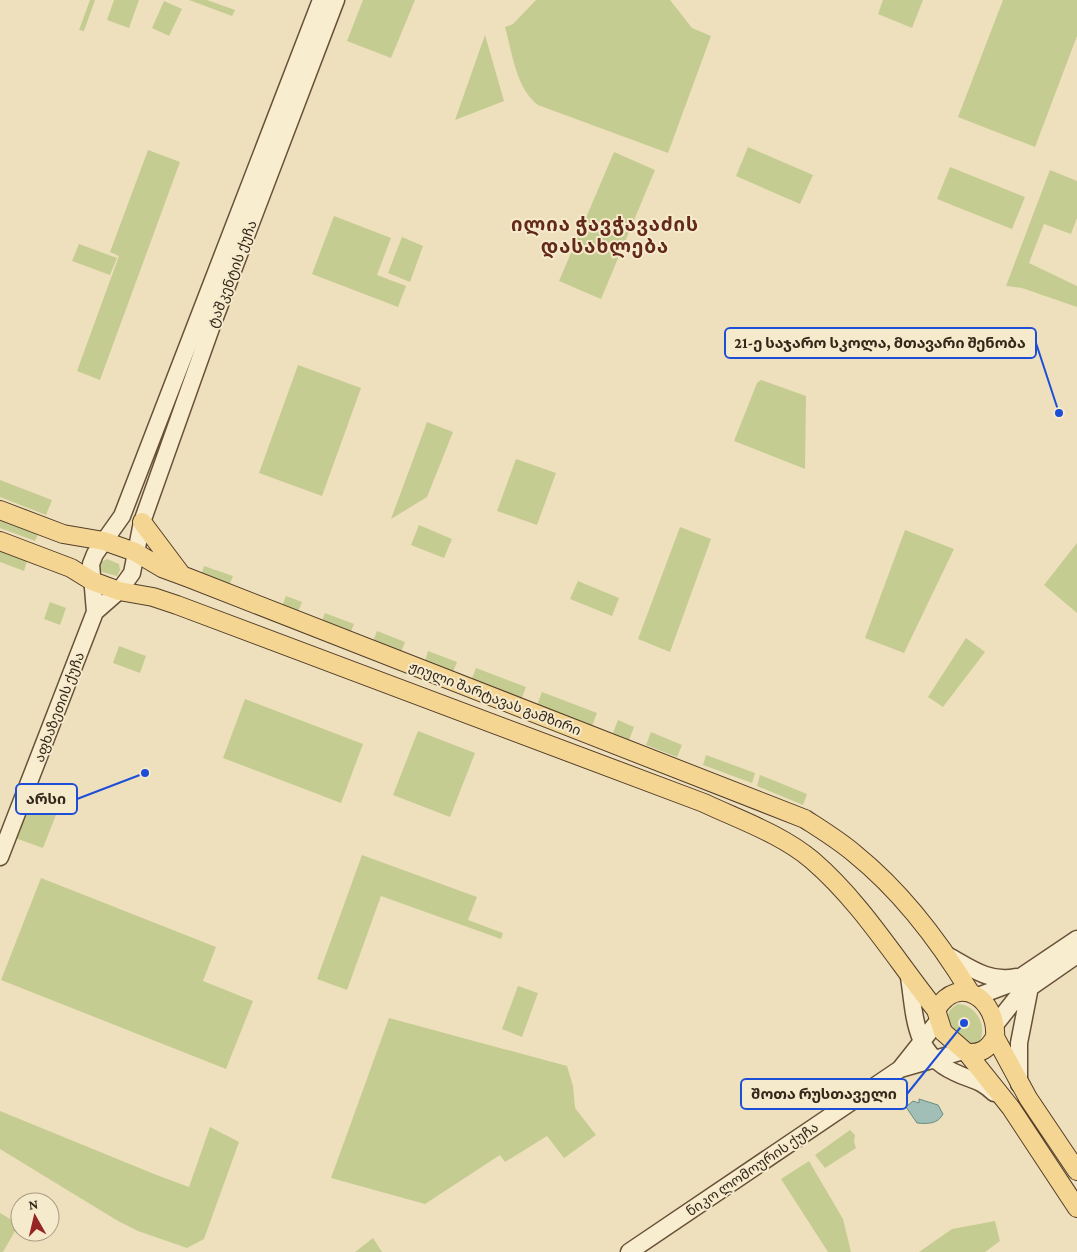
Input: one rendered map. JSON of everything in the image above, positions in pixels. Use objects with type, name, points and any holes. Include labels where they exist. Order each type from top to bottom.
[{"type":"main road","name":"ჟიული შარტავას გამზირი","points":[[0,510],[63,534],[104,541],[135,552],[162,568],[805,819],[855,854],[885,880],[926,927],[974,994]]},
{"type":"main road","points":[[142,522],[183,576]]},
{"type":"main road","name":"ჟიული შარტავას გამზირი","points":[[0,541],[71,568],[92,580],[119,591],[153,596],[704,803],[784,841],[811,860],[848,896],[937,1016]]},
{"type":"main road","points":[[1077,1171],[1020,1084],[995,1031],[992,1013],[974,994],[950,996],[937,1016],[948,1039],[965,1052],[1011,1108],[1077,1208]]},
{"type":"main road","points":[[965,1052],[977,1054],[985,1050],[995,1031]]},
{"type":"street","name":"ტაშკენტის ქუჩა","points":[[104,541],[122,516],[156,434],[321,0]]},
{"type":"street","name":"ტაშკენტის ქუჩა","points":[[135,552],[142,522],[211,328],[336,0]]},
{"type":"street","points":[[92,580],[91,564],[94,554],[104,541]]},
{"type":"street","points":[[119,591],[132,573],[135,552]]},
{"type":"street","name":"აფხაზეთის ქუჩა","points":[[0,857],[95,612],[92,580]]},
{"type":"street","name":"აფხაზეთის ქუჩა","points":[[95,612],[119,591]]},
{"type":"street","points":[[995,1031],[1026,981],[1077,938]]},
{"type":"street","points":[[947,955],[984,976],[1026,981]]},
{"type":"street","points":[[974,994],[1026,981],[1077,955]]},
{"type":"street","points":[[909,977],[921,1044],[935,1060],[954,1072],[982,1081],[1011,1108]]},
{"type":"street","points":[[1020,1084],[1019,1043],[1026,981]]},
{"type":"street","name":"ნიკო ლომოურის ქუჩა","points":[[629,1252],[900,1069],[921,1044],[937,1016]]},
{"type":"street","name":"ნიკო ლომოურის ქუჩა","points":[[900,1069],[965,1052]]},
{"type":"green space","points":[[90,0],[95,0],[84,31],[79,30]]},
{"type":"green space","points":[[114,0],[139,0],[129,28],[107,20]]},
{"type":"green space","points":[[189,0],[207,0],[235,10],[232,16]]},
{"type":"green space","points":[[363,0],[415,0],[391,58],[347,41]]},
{"type":"green space","points":[[536,0],[670,0],[692,28],[711,36],[668,153],[538,105],[531,98],[520,80],[505,27],[513,24]]},
{"type":"green space","points":[[883,0],[923,0],[912,28],[878,14]]},
{"type":"green space","points":[[1003,0],[1077,0],[1077,36],[1035,147],[958,117]]},
{"type":"green space","points":[[164,1],[182,9],[169,36],[152,28]]},
{"type":"green space","points":[[485,35],[504,101],[455,120]]},
{"type":"green space","points":[[748,147],[813,175],[800,204],[736,176]]},
{"type":"green space","points":[[148,150],[180,162],[100,380],[77,371],[119,256],[110,252]]},
{"type":"green space","points":[[614,152],[655,170],[601,299],[559,281]]},
{"type":"green space","points":[[950,167],[1025,197],[1012,229],[937,199]]},
{"type":"green space","points":[[1050,170],[1077,181],[1077,218],[1071,234],[1044,224],[1029,263],[1077,286],[1077,307],[1022,288],[1006,286]]},
{"type":"green space","points":[[334,216],[391,238],[377,275],[406,286],[398,307],[312,274]]},
{"type":"green space","points":[[402,237],[423,246],[410,282],[388,273]]},
{"type":"green space","points":[[79,244],[117,258],[110,275],[72,261]]},
{"type":"green space","points":[[298,365],[361,388],[322,496],[259,473]]},
{"type":"green space","points":[[761,380],[806,396],[805,469],[734,441],[757,383]]},
{"type":"green space","points":[[427,422],[453,432],[427,497],[391,519]]},
{"type":"green space","points":[[516,459],[556,473],[537,525],[497,511]]},
{"type":"green space","points":[[0,480],[52,500],[46,515],[0,497]]},
{"type":"green space","points":[[0,520],[38,534],[35,541],[0,528]]},
{"type":"green space","points":[[419,525],[452,539],[444,558],[411,545]]},
{"type":"green space","points":[[680,527],[711,539],[670,652],[638,639]]},
{"type":"green space","points":[[905,530],[954,549],[904,653],[865,638]]},
{"type":"green space","points":[[1077,543],[1077,613],[1044,585]]},
{"type":"green space","points":[[0,548],[28,558],[24,571],[0,562]]},
{"type":"green space","points":[[107,559],[119,564],[120,570],[117,576],[102,572],[99,568],[101,562]]},
{"type":"green space","points":[[204,566],[233,576],[229,586],[201,576]]},
{"type":"green space","points":[[578,581],[619,598],[612,616],[570,599]]},
{"type":"green space","points":[[286,596],[302,602],[298,612],[282,606]]},
{"type":"green space","points":[[50,602],[66,608],[60,625],[44,619]]},
{"type":"green space","points":[[325,613],[354,624],[350,634],[321,623]]},
{"type":"green space","points":[[377,631],[405,642],[401,652],[373,641]]},
{"type":"green space","points":[[966,638],[985,652],[943,707],[928,697]]},
{"type":"green space","points":[[119,646],[146,656],[140,673],[113,663]]},
{"type":"green space","points":[[428,651],[457,662],[453,672],[425,661]]},
{"type":"green space","points":[[476,668],[526,687],[521,700],[471,681]]},
{"type":"green space","points":[[542,692],[597,713],[592,726],[537,705]]},
{"type":"green space","points":[[245,699],[363,744],[341,803],[223,758]]},
{"type":"green space","points":[[618,720],[634,727],[629,740],[613,733]]},
{"type":"green space","points":[[418,731],[475,753],[450,817],[393,795]]},
{"type":"green space","points":[[651,732],[682,745],[677,757],[646,745]]},
{"type":"green space","points":[[706,755],[755,773],[752,783],[703,765]]},
{"type":"green space","points":[[760,775],[807,794],[803,805],[757,786]]},
{"type":"green space","points":[[30,797],[59,807],[43,848],[15,838]]},
{"type":"green space","points":[[362,855],[477,897],[468,920],[503,933],[501,939],[381,896],[347,990],[317,979]]},
{"type":"green space","points":[[41,878],[216,947],[203,981],[253,1001],[226,1069],[1,980]]},
{"type":"green space","points":[[518,986],[538,993],[522,1037],[502,1029]]},
{"type":"green space","points":[[958,1004],[971,1008],[981,1024],[982,1030],[979,1043],[969,1047],[950,1033],[948,1016],[950,1010]]},
{"type":"green space","points":[[389,1018],[567,1066],[573,1086],[575,1108],[596,1135],[564,1158],[547,1136],[505,1162],[500,1155],[425,1204],[331,1178]]},
{"type":"green space","points":[[0,1111],[189,1187],[210,1127],[239,1142],[204,1239],[187,1248],[138,1231],[118,1221],[0,1149]]},
{"type":"green space","points":[[850,1130],[855,1135],[854,1142],[856,1148],[825,1168],[815,1155]]},
{"type":"green space","points":[[809,1161],[843,1219],[851,1252],[828,1252],[781,1179]]},
{"type":"green space","points":[[0,1213],[10,1219],[10,1240],[3,1252],[0,1252]]},
{"type":"green space","points":[[995,1221],[1000,1241],[985,1252],[919,1252],[952,1229]]},
{"type":"green space","points":[[373,1238],[382,1252],[355,1252]]},
{"type":"water","points":[[919,1099],[938,1105],[943,1114],[941,1117],[932,1123],[917,1123],[906,1107],[913,1101],[919,1103]]},
{"type":"place","name":"21-ე საჯარო სკოლა, მთავარი შენობა","points":[[1059,413]]},
{"type":"place","name":"არსი","points":[[145,773]]},
{"type":"place","name":"შოთა რუსთაველი","points":[[964,1023]]},
{"type":"district","name":"ილია ჭავჭავაძის დასახლება","points":[[605,235]]}]
